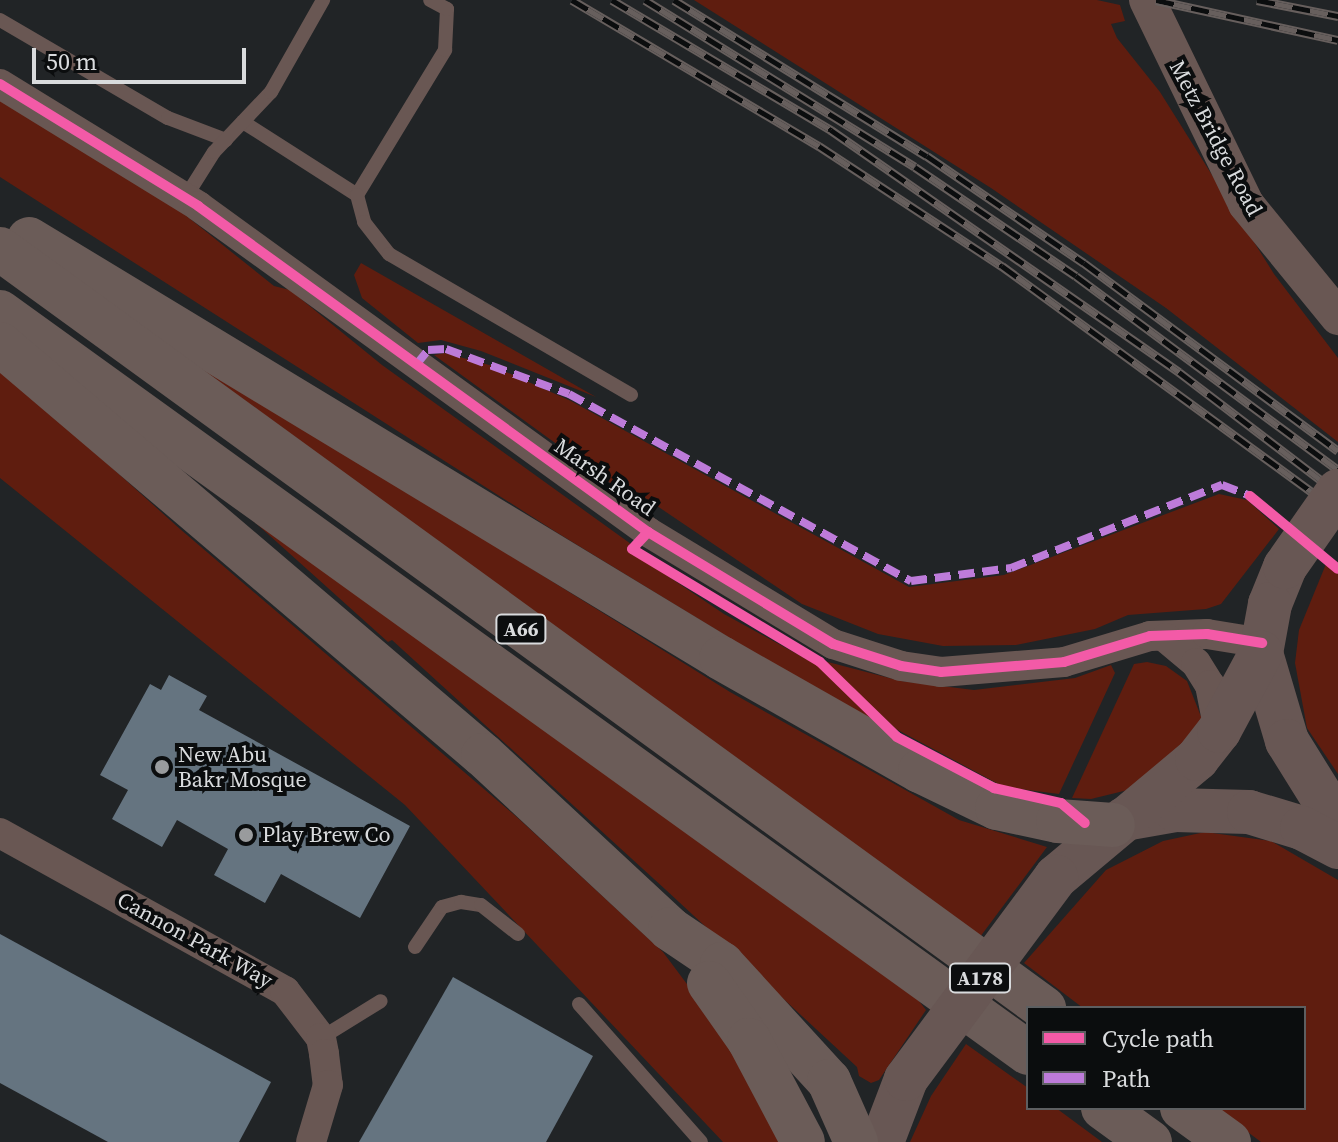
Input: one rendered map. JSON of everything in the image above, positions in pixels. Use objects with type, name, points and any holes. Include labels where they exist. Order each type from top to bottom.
[{"type":"highway","points":[[0,221],[721,658],[920,771],[997,808],[1058,821],[1119,822]]},
{"type":"highway","name":"A66","points":[[0,249],[1041,1006]]},
{"type":"highway","name":"A66","points":[[0,312],[1026,1052]]},
{"type":"highway","points":[[0,344],[483,755],[670,929],[722,964],[829,1081],[856,1142]]},
{"type":"highway","points":[[670,929],[749,1040],[803,1142]]},
{"type":"highway","points":[[1106,1110],[1150,1142]]},
{"type":"highway","points":[[1185,1110],[1229,1142]]},
{"type":"main road","name":"A178","points":[[882,1142],[906,1079],[1056,877],[1197,759],[1219,731],[1262,648],[1285,567],[1338,491]]},
{"type":"main road","points":[[1262,648],[1287,741],[1338,823]]},
{"type":"main road","points":[[1119,822],[1175,810],[1249,812],[1302,828],[1338,847]]},
{"type":"street","name":"Metz Bridge Road","points":[[1153,15],[1246,204],[1338,317]]},
{"type":"street","name":"Marsh Road","points":[[0,84],[185,198],[648,532],[833,644],[901,666],[941,672],[1064,662],[1150,636],[1166,638],[1207,634],[1262,648]]},
{"type":"street","points":[[1166,638],[1196,663],[1210,685],[1219,731]]},
{"type":"street","name":"Cannon Park Way","points":[[0,833],[285,991],[321,1038],[328,1085],[311,1142]]},
{"type":"lane","points":[[185,198],[226,140],[271,92],[323,0]]},
{"type":"lane","points":[[357,195],[445,50],[447,9],[430,0]]},
{"type":"lane","points":[[0,20],[168,118],[226,140]]},
{"type":"lane","points":[[243,122],[357,195],[364,222],[389,254],[631,395]]},
{"type":"lane","points":[[415,947],[442,907],[461,902],[481,905],[518,934]]},
{"type":"lane","points":[[321,1038],[381,1001]]},
{"type":"lane","points":[[579,1004],[701,1142]]},
{"type":"shaded area","points":[[694,0],[1097,0],[1120,5],[1125,21],[1111,24],[1117,38],[1160,92],[1274,274],[1338,358],[1338,442],[1166,308],[991,188]]},
{"type":"shaded area","points":[[0,98],[169,202],[274,286],[290,290],[382,365],[631,544],[629,550],[724,614],[817,665],[890,736],[556,532],[0,177]]},
{"type":"shaded area","points":[[361,263],[596,397],[481,351],[441,340],[418,343],[362,298],[354,275]]},
{"type":"shaded area","points":[[148,330],[730,692],[959,820],[1047,847],[980,937]]},
{"type":"shaded area","points":[[445,353],[493,366],[571,401],[909,587],[1004,575],[1219,494],[1247,500],[1279,529],[1221,604],[1206,609],[1128,615],[1095,629],[1016,645],[943,646],[878,634],[802,604],[629,487],[624,493],[434,355]]},
{"type":"shaded area","points":[[0,367],[180,529],[519,819],[663,952],[737,1051],[785,1142],[723,1142],[405,805],[0,478]]},
{"type":"shaded area","points":[[250,518],[908,987],[926,1010],[879,1080],[871,1083],[859,1076],[857,1067],[666,890],[392,640],[388,642]]},
{"type":"shaded area","points":[[1326,564],[1338,574],[1338,774],[1307,728],[1295,663],[1299,630]]},
{"type":"shaded area","points":[[824,661],[901,681],[974,690],[1075,678],[1111,665],[1115,673],[1059,794],[1004,787],[896,729]]},
{"type":"shaded area","points":[[1147,662],[1166,666],[1187,681],[1202,719],[1197,740],[1140,787],[1091,799],[1072,798],[1134,664]]},
{"type":"shaded area","points":[[1205,832],[1271,841],[1338,880],[1338,1142],[1261,1142],[1219,1110],[1306,1110],[1306,1006],[1080,1006],[1024,963],[1106,870],[1163,841]]},
{"type":"shaded area","points":[[966,1044],[1026,1087],[1026,1110],[1059,1110],[1102,1142],[910,1142],[931,1096]]},
{"type":"building","points":[[169,675],[207,696],[199,710],[410,826],[360,918],[281,874],[265,903],[214,875],[228,849],[177,820],[162,847],[112,819],[128,790],[100,775],[150,684],[161,690]]},
{"type":"building","points":[[0,934],[271,1082],[239,1142],[108,1142],[0,1083]]},
{"type":"building","points":[[453,977],[593,1056],[546,1142],[359,1142]]},
{"type":"railway","points":[[572,0],[819,146],[1002,266],[1338,511]]},
{"type":"railway","points":[[612,0],[831,130],[1179,372],[1338,493]]},
{"type":"railway","points":[[645,0],[915,167],[1076,276],[1338,470]]},
{"type":"railway","points":[[674,0],[927,156],[1084,263],[1338,451]]},
{"type":"railway","points":[[1156,0],[1338,40]]},
{"type":"railway","points":[[1257,0],[1338,16]]},
{"type":"marked path","points":[[416,365],[428,350],[446,349],[569,394],[911,581],[1011,568],[1222,485],[1250,496]]},
{"type":"cycle path","points":[[0,84],[198,206],[648,532],[833,644],[901,666],[941,672],[1064,662],[1150,636],[1207,634],[1262,643]]},
{"type":"cycle path","points":[[1250,496],[1338,569]]},
{"type":"cycle path","points":[[648,532],[632,549],[820,662],[897,737],[994,788],[1061,803],[1085,823]]},
{"type":"place","name":"New Abu Bakr Mosque","points":[[162,767]]},
{"type":"place","name":"Play Brew Co","points":[[246,835]]}]
